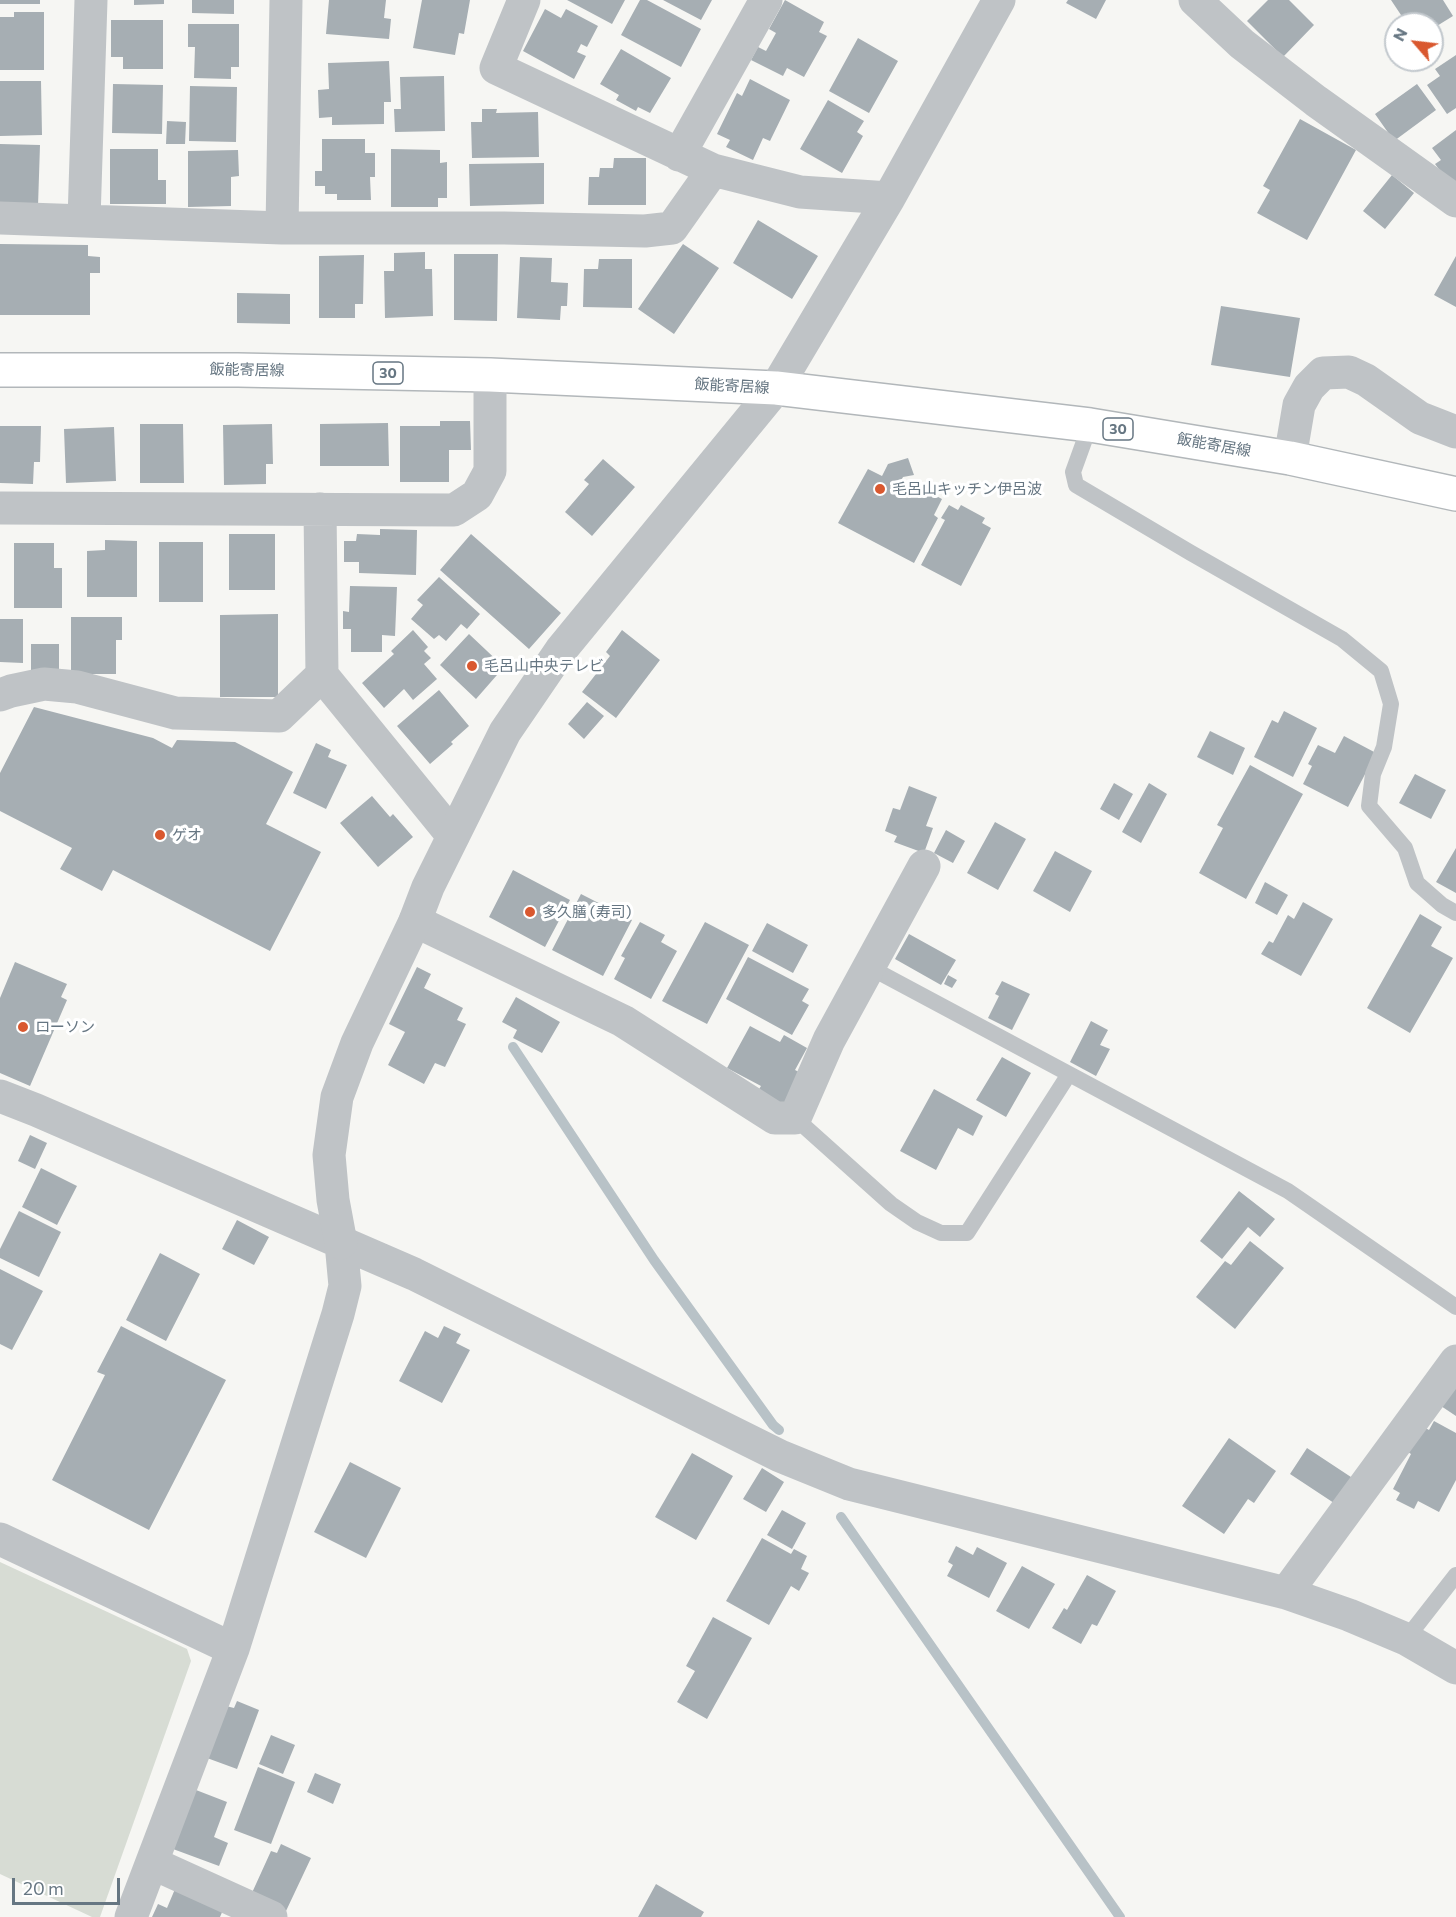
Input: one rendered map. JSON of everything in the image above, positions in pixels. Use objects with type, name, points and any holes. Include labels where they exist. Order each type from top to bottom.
[{"type":"main road","name":"飯能寄居線","points":[[0,370],[238,370],[490,375],[776,388],[1089,425],[1290,458],[1456,494]]},
{"type":"street","points":[[84,220],[91,0]]},
{"type":"street","points":[[282,228],[286,0]]},
{"type":"street","points":[[524,0],[496,68],[713,170],[800,192],[889,198]]},
{"type":"street","points":[[679,155],[766,0]]},
{"type":"street","points":[[131,1917],[233,1649],[338,1314],[345,1286],[341,1243],[333,1200],[330,1155],[337,1097],[357,1043],[416,921],[428,887],[505,732],[561,650],[776,388],[889,198],[999,0]]},
{"type":"street","points":[[1195,0],[1242,44],[1306,94],[1456,201]]},
{"type":"street","points":[[0,219],[282,228],[504,228],[645,231],[672,228],[713,170]]},
{"type":"street","points":[[1290,458],[1299,405],[1309,387],[1323,373],[1350,372],[1366,380],[1420,418],[1456,432]]},
{"type":"street","points":[[0,508],[454,510],[477,495],[490,471],[490,375]]},
{"type":"street","points":[[320,509],[322,675],[453,836]]},
{"type":"street","points":[[0,695],[44,684],[77,687],[175,713],[279,716],[322,675]]},
{"type":"street","points":[[416,921],[623,1021],[775,1118],[795,1118],[829,1040],[924,866]]},
{"type":"street","points":[[0,1096],[414,1274],[780,1456],[849,1484],[1286,1593],[1349,1615],[1406,1639],[1456,1668]]},
{"type":"street","points":[[1286,1593],[1456,1361]]},
{"type":"street","points":[[0,1539],[233,1649]]},
{"type":"street","points":[[152,1863],[271,1917]]},
{"type":"lane","points":[[1089,425],[1073,472],[1076,485],[1342,639],[1381,671],[1391,704],[1384,747],[1373,774],[1368,806],[1405,848],[1417,883],[1442,905],[1456,913]]},
{"type":"lane","points":[[869,967],[1288,1191],[1456,1307]]},
{"type":"lane","points":[[795,1118],[891,1204],[917,1222],[941,1233],[966,1233],[1069,1074]]},
{"type":"lane","points":[[1406,1639],[1456,1575]]},
{"type":"shaded area","points":[[0,1562],[187,1649],[191,1661],[100,1917],[92,1917],[0,1874]]},
{"type":"building","points":[[0,0],[40,0],[40,4],[0,4]]},
{"type":"building","points":[[134,0],[164,0],[164,4],[134,5]]},
{"type":"building","points":[[192,0],[234,0],[234,14],[192,13]]},
{"type":"building","points":[[329,0],[386,0],[384,18],[391,19],[389,39],[326,34]]},
{"type":"building","points":[[422,0],[470,0],[464,34],[459,33],[455,55],[413,48]]},
{"type":"building","points":[[567,0],[625,0],[612,24]]},
{"type":"building","points":[[640,0],[647,0],[701,29],[681,67],[621,35]]},
{"type":"building","points":[[663,0],[712,0],[701,20]]},
{"type":"building","points":[[785,0],[824,22],[819,32],[827,36],[804,77],[787,68],[783,76],[751,60],[758,47],[766,51],[776,33],[769,29]]},
{"type":"building","points":[[1068,0],[1106,0],[1096,19],[1066,3]]},
{"type":"building","points":[[1268,0],[1289,0],[1314,25],[1283,57],[1247,21]]},
{"type":"building","points":[[1391,0],[1443,0],[1453,16],[1444,22],[1444,12],[1399,12]]},
{"type":"building","points":[[545,9],[561,18],[566,9],[598,26],[587,47],[581,44],[577,52],[586,56],[574,79],[523,51]]},
{"type":"building","points":[[14,12],[44,12],[44,70],[0,70],[0,17],[14,17]]},
{"type":"building","points":[[111,20],[163,20],[163,69],[123,69],[123,57],[111,57]]},
{"type":"building","points":[[188,24],[239,24],[239,67],[231,67],[231,79],[194,78],[195,47],[188,47]]},
{"type":"building","points":[[858,38],[898,61],[869,113],[829,91]]},
{"type":"building","points":[[621,49],[671,78],[650,113],[638,107],[636,111],[616,100],[619,95],[600,84]]},
{"type":"building","points":[[1456,55],[1456,108],[1447,114],[1427,85],[1440,76],[1437,72],[1444,72],[1444,63]]},
{"type":"building","points":[[389,61],[391,102],[384,102],[384,124],[332,125],[332,117],[319,118],[318,90],[329,89],[328,63]]},
{"type":"building","points":[[444,76],[445,131],[395,132],[394,109],[401,109],[400,77]]},
{"type":"building","points":[[750,79],[790,100],[770,141],[763,138],[753,160],[726,147],[730,140],[717,134],[737,93],[742,96]]},
{"type":"building","points":[[0,81],[41,81],[42,135],[0,136]]},
{"type":"building","points":[[113,84],[163,85],[162,134],[112,133]]},
{"type":"building","points":[[1417,84],[1436,110],[1394,141],[1375,114]]},
{"type":"building","points":[[190,86],[237,87],[236,142],[189,141]]},
{"type":"building","points":[[828,100],[864,121],[857,132],[863,136],[842,173],[800,149]]},
{"type":"building","points":[[482,109],[497,109],[496,113],[538,112],[539,157],[472,158],[471,122],[482,122]]},
{"type":"building","points":[[1300,119],[1356,150],[1307,240],[1257,213],[1270,190],[1263,186]]},
{"type":"building","points":[[167,121],[186,122],[185,144],[166,144]]},
{"type":"building","points":[[1456,130],[1456,192],[1435,164],[1441,160],[1432,148]]},
{"type":"building","points":[[322,139],[365,139],[365,153],[375,153],[375,177],[370,177],[371,200],[337,200],[337,194],[325,194],[325,186],[315,186],[315,171],[322,171]]},
{"type":"building","points":[[0,144],[40,145],[38,206],[0,205]]},
{"type":"building","points":[[110,149],[158,149],[158,180],[166,180],[166,204],[110,204]]},
{"type":"building","points":[[391,149],[440,150],[440,163],[447,162],[447,198],[438,198],[438,207],[391,207]]},
{"type":"building","points":[[238,150],[239,176],[231,177],[231,206],[188,207],[188,151]]},
{"type":"building","points":[[614,158],[646,158],[646,205],[588,205],[589,177],[599,177],[600,168],[613,168]]},
{"type":"building","points":[[544,163],[544,204],[470,206],[469,164]]},
{"type":"building","points":[[1392,175],[1414,193],[1385,229],[1363,211]]},
{"type":"building","points":[[758,220],[818,256],[792,299],[733,263]]},
{"type":"building","points":[[0,244],[88,245],[88,256],[100,257],[100,273],[90,273],[90,315],[0,315]]},
{"type":"building","points":[[683,244],[719,268],[674,334],[638,309]]},
{"type":"building","points":[[425,252],[425,269],[432,269],[433,316],[385,318],[384,271],[394,271],[394,253]]},
{"type":"building","points":[[454,254],[498,254],[497,321],[454,320]]},
{"type":"building","points":[[364,255],[363,304],[355,304],[355,318],[319,318],[319,256]]},
{"type":"building","points":[[1456,256],[1456,307],[1434,295]]},
{"type":"building","points":[[520,257],[552,258],[551,282],[568,283],[567,306],[561,306],[560,320],[517,318]]},
{"type":"building","points":[[599,259],[632,259],[632,308],[583,307],[584,269],[598,269]]},
{"type":"building","points":[[237,293],[290,294],[290,324],[237,323]]},
{"type":"building","points":[[1221,306],[1300,318],[1290,377],[1211,365]]},
{"type":"building","points":[[440,421],[470,421],[471,450],[449,450],[449,482],[400,482],[400,426],[440,426]]},
{"type":"building","points":[[388,423],[389,466],[320,466],[320,424]]},
{"type":"building","points":[[140,424],[183,424],[184,483],[140,483]]},
{"type":"building","points":[[272,424],[273,464],[266,464],[266,484],[224,485],[223,425]]},
{"type":"building","points":[[0,426],[41,426],[40,462],[34,462],[33,484],[0,483]]},
{"type":"building","points":[[114,427],[116,481],[66,483],[64,429]]},
{"type":"building","points":[[908,458],[914,475],[903,477],[899,485],[918,495],[921,488],[942,499],[934,515],[938,518],[914,563],[838,523],[868,469],[882,476],[888,464]]},
{"type":"building","points":[[603,459],[635,487],[592,536],[565,512],[589,484],[584,480]]},
{"type":"building","points":[[949,505],[958,510],[961,505],[985,518],[982,523],[991,528],[961,586],[921,565],[945,520],[941,518]]},
{"type":"building","points":[[380,529],[417,530],[416,575],[359,573],[359,562],[344,562],[344,541],[356,541],[357,534],[380,535]]},
{"type":"building","points":[[229,534],[275,534],[275,590],[229,590]]},
{"type":"building","points":[[471,534],[561,613],[529,649],[440,570]]},
{"type":"building","points":[[105,540],[137,541],[137,597],[87,597],[87,551],[105,550]]},
{"type":"building","points":[[159,542],[203,542],[203,602],[159,602]]},
{"type":"building","points":[[14,543],[54,543],[54,568],[62,568],[62,608],[14,608]]},
{"type":"building","points":[[439,577],[480,614],[467,629],[461,624],[446,641],[439,635],[434,639],[411,619],[423,605],[417,600]]},
{"type":"building","points":[[350,586],[397,587],[395,636],[382,635],[382,652],[351,652],[351,629],[343,629],[343,611],[349,612]]},
{"type":"building","points":[[278,614],[278,697],[220,697],[220,615]]},
{"type":"building","points":[[71,617],[122,617],[122,640],[116,640],[116,674],[71,674]]},
{"type":"building","points":[[0,619],[23,619],[23,663],[0,662]]},
{"type":"building","points":[[413,630],[428,647],[424,651],[431,658],[424,664],[437,679],[413,700],[404,689],[384,708],[362,683],[394,654],[391,651]]},
{"type":"building","points":[[622,630],[660,660],[616,718],[582,692],[610,656],[606,652]]},
{"type":"building","name":"毛呂山中央テレビ","points":[[469,634],[504,667],[476,699],[440,665]]},
{"type":"building","points":[[31,644],[59,644],[59,674],[31,674]]},
{"type":"building","points":[[439,690],[469,726],[430,764],[397,726]]},
{"type":"building","points":[[587,702],[604,716],[584,739],[568,724]]},
{"type":"building","points":[[34,707],[153,738],[172,748],[177,740],[235,742],[293,772],[266,824],[321,852],[270,951],[113,870],[102,891],[60,869],[72,848],[0,811],[0,773]]},
{"type":"building","points":[[1284,711],[1317,728],[1293,777],[1254,757],[1272,720],[1278,723]]},
{"type":"building","points":[[1210,731],[1245,748],[1233,775],[1197,757]]},
{"type":"building","points":[[1344,736],[1376,753],[1348,807],[1303,784],[1312,766],[1308,764],[1318,745],[1335,753]]},
{"type":"building","points":[[316,743],[331,750],[328,757],[347,765],[326,809],[293,793]]},
{"type":"building","points":[[1250,765],[1303,794],[1246,899],[1199,873],[1223,828],[1217,825]]},
{"type":"building","points":[[1415,774],[1446,790],[1431,819],[1399,803]]},
{"type":"building","points":[[1114,783],[1133,794],[1119,820],[1100,809]]},
{"type":"building","points":[[1149,783],[1167,794],[1141,843],[1122,832]]},
{"type":"building","points":[[909,786],[937,797],[926,826],[933,828],[924,853],[894,842],[897,836],[885,831],[893,808],[900,810]]},
{"type":"building","points":[[372,796],[390,817],[393,814],[413,837],[378,867],[340,823]]},
{"type":"building","points":[[995,822],[1026,839],[998,890],[967,873]]},
{"type":"building","points":[[946,830],[965,841],[953,863],[934,853]]},
{"type":"building","points":[[1456,848],[1456,893],[1436,882]]},
{"type":"building","points":[[1055,851],[1092,871],[1070,912],[1033,891]]},
{"type":"building","points":[[513,870],[570,900],[545,947],[489,917]]},
{"type":"building","points":[[1265,882],[1288,895],[1277,915],[1255,903]]},
{"type":"building","points":[[581,894],[632,920],[603,976],[552,950]]},
{"type":"building","points":[[1303,902],[1333,919],[1301,976],[1261,954],[1269,941],[1273,943],[1288,915],[1294,919]]},
{"type":"building","points":[[1420,914],[1442,927],[1431,946],[1453,958],[1410,1033],[1367,1008]]},
{"type":"building","points":[[640,922],[665,935],[661,942],[677,951],[651,999],[614,979],[625,958],[621,956]]},
{"type":"building","points":[[705,922],[749,945],[707,1024],[662,1001]]},
{"type":"building","points":[[767,923],[808,945],[793,973],[752,951]]},
{"type":"building","points":[[909,934],[956,960],[941,985],[895,959]]},
{"type":"building","points":[[748,957],[809,989],[802,1001],[809,1005],[792,1035],[726,999]]},
{"type":"building","points":[[15,962],[67,984],[61,997],[67,1000],[30,1086],[0,1073],[0,998]]},
{"type":"building","points":[[417,967],[431,974],[424,988],[463,1008],[457,1020],[466,1024],[445,1067],[435,1063],[424,1084],[388,1065],[405,1032],[389,1024]]},
{"type":"building","points":[[948,975],[957,980],[952,988],[944,984]]},
{"type":"building","points":[[1002,981],[1030,994],[1012,1030],[988,1018],[999,996],[995,994]]},
{"type":"building","points":[[516,997],[560,1022],[542,1053],[513,1038],[517,1030],[502,1022]]},
{"type":"building","points":[[1091,1021],[1108,1030],[1100,1045],[1110,1049],[1096,1076],[1070,1062]]},
{"type":"building","points":[[750,1026],[780,1042],[784,1035],[807,1048],[795,1070],[801,1073],[782,1108],[756,1094],[761,1086],[727,1068]]},
{"type":"building","points":[[1002,1057],[1031,1073],[1006,1117],[976,1100]]},
{"type":"building","points":[[934,1089],[983,1116],[973,1136],[958,1128],[936,1170],[900,1151]]},
{"type":"building","points":[[30,1135],[47,1143],[35,1169],[18,1161]]},
{"type":"building","points":[[41,1168],[77,1186],[57,1225],[22,1207]]},
{"type":"building","points":[[1239,1191],[1275,1219],[1260,1237],[1248,1227],[1222,1259],[1200,1241]]},
{"type":"building","points":[[19,1211],[61,1232],[39,1277],[0,1258],[0,1249]]},
{"type":"building","points":[[237,1220],[269,1237],[254,1265],[222,1249]]},
{"type":"building","points":[[1250,1241],[1284,1268],[1235,1329],[1196,1297],[1225,1261],[1231,1265]]},
{"type":"building","points":[[160,1253],[200,1274],[166,1341],[126,1320]]},
{"type":"building","points":[[0,1269],[43,1291],[12,1350],[0,1344]]},
{"type":"building","points":[[121,1326],[226,1380],[149,1530],[52,1480],[105,1375],[97,1372]]},
{"type":"building","points":[[444,1326],[461,1334],[456,1343],[470,1350],[442,1403],[399,1381],[425,1331],[438,1338]]},
{"type":"building","points":[[1456,1385],[1456,1416],[1441,1406]]},
{"type":"building","points":[[1434,1421],[1456,1433],[1456,1480],[1439,1512],[1418,1501],[1414,1509],[1396,1500],[1400,1493],[1393,1489],[1411,1454],[1408,1452],[1422,1426],[1429,1430]]},
{"type":"building","points":[[1229,1438],[1276,1471],[1254,1503],[1248,1499],[1224,1534],[1182,1506]]},
{"type":"building","points":[[1307,1448],[1354,1479],[1337,1505],[1290,1474]]},
{"type":"building","points":[[692,1453],[733,1476],[696,1540],[655,1517]]},
{"type":"building","points":[[350,1462],[401,1488],[366,1558],[314,1532]]},
{"type":"building","points":[[762,1468],[784,1482],[766,1512],[743,1499]]},
{"type":"building","points":[[782,1510],[806,1523],[792,1549],[767,1535]]},
{"type":"building","points":[[762,1538],[791,1554],[794,1549],[807,1556],[801,1569],[809,1573],[799,1591],[791,1586],[769,1625],[726,1601]]},
{"type":"building","points":[[956,1546],[973,1555],[977,1547],[1007,1563],[989,1598],[947,1576],[953,1565],[948,1562]]},
{"type":"building","points":[[1022,1566],[1055,1584],[1029,1629],[996,1611]]},
{"type":"building","points":[[1087,1575],[1116,1591],[1097,1626],[1092,1624],[1081,1644],[1052,1628],[1064,1608],[1067,1610]]},
{"type":"building","points":[[713,1617],[752,1638],[707,1719],[677,1702],[695,1671],[686,1666]]},
{"type":"building","points":[[237,1701],[259,1710],[237,1769],[207,1758],[226,1706],[234,1708]]},
{"type":"building","points":[[271,1735],[295,1745],[283,1774],[259,1764]]},
{"type":"building","points":[[258,1767],[295,1782],[271,1844],[234,1830]]},
{"type":"building","points":[[315,1773],[341,1784],[333,1804],[307,1792]]},
{"type":"building","points":[[196,1790],[227,1802],[214,1837],[228,1843],[219,1866],[173,1849]]},
{"type":"building","points":[[281,1844],[311,1858],[286,1911],[251,1895],[271,1851],[277,1853]]},
{"type":"building","points":[[656,1884],[704,1912],[701,1917],[638,1917]]},
{"type":"building","points":[[175,1889],[223,1910],[220,1917],[152,1917],[158,1904],[167,1908]]},
{"type":"waterway","points":[[513,1047],[654,1260],[773,1425],[779,1430]]},
{"type":"waterway","points":[[841,1517],[1120,1917]]},
{"type":"place","name":"毛呂山キッチン伊呂波","points":[[880,489]]},
{"type":"place","name":"毛呂山中央テレビ","points":[[472,666]]},
{"type":"place","name":"ゲオ","points":[[160,835]]},
{"type":"place","name":"多久膳 (寿司)","points":[[530,912]]},
{"type":"place","name":"ローソン","points":[[23,1027]]}]
